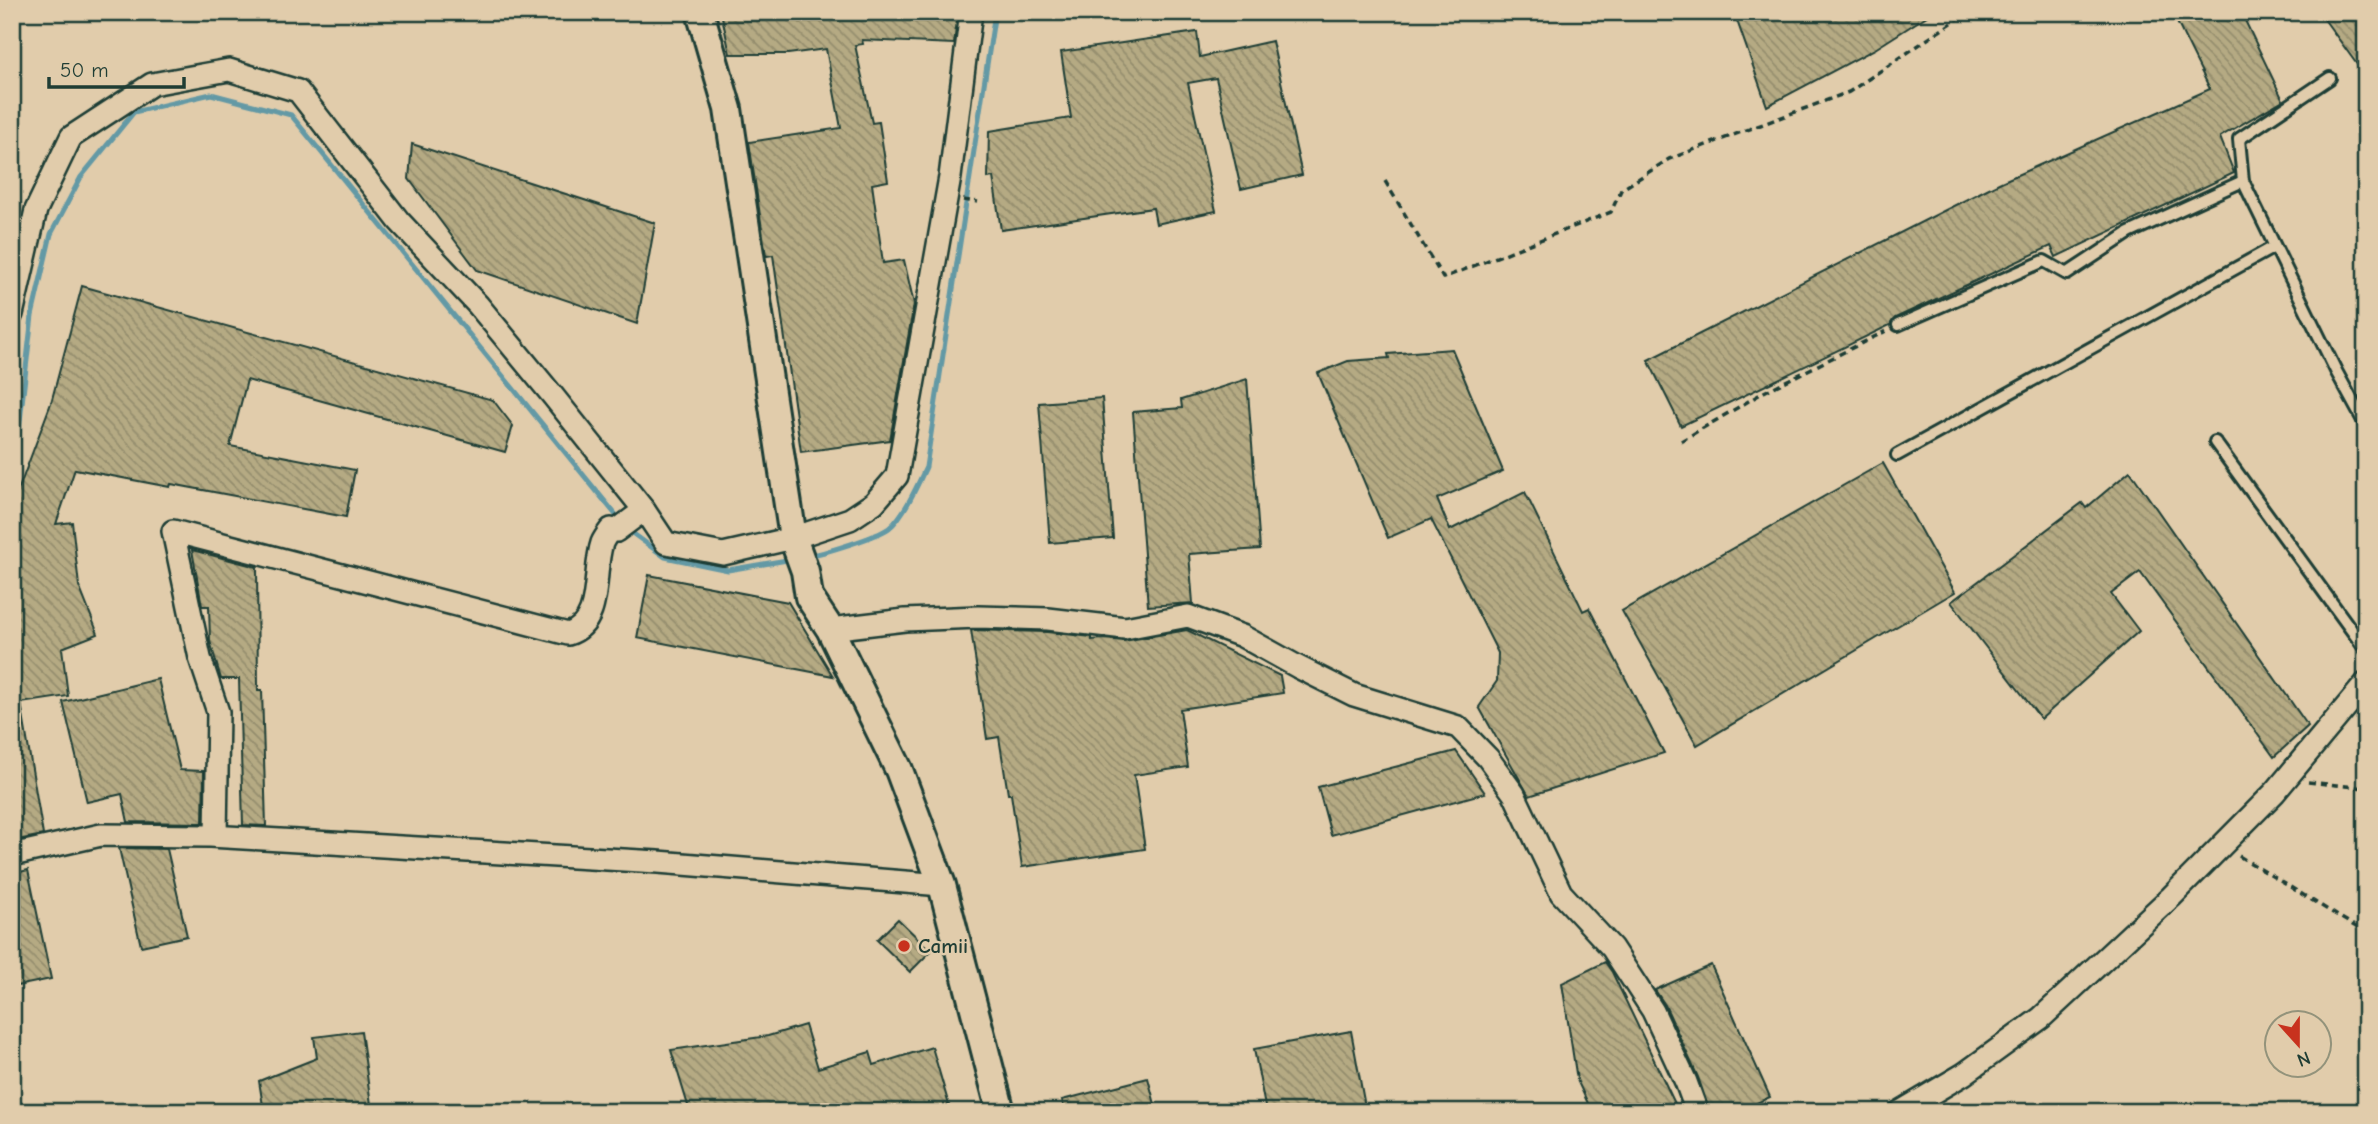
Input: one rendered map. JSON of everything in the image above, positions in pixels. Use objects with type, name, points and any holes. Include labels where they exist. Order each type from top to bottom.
[{"type":"street","points":[[700,12],[728,109],[795,542],[805,571],[809,597],[830,629],[899,770],[942,885],[1001,1112]]},
{"type":"street","points":[[12,314],[36,210],[71,137],[152,84],[229,70],[298,91],[399,221],[478,305],[631,520],[666,543],[723,554],[795,542],[850,519],[874,503],[897,476],[950,177],[971,12]]},
{"type":"street","points":[[216,836],[218,712],[200,658],[173,531],[568,634],[580,631],[587,622],[594,596],[602,541],[611,529],[631,520]]},
{"type":"street","points":[[830,629],[905,620],[978,617],[1048,619],[1125,628],[1188,616],[1242,636],[1354,695],[1458,727],[1488,758],[1514,794],[1561,893],[1612,948],[1653,1011],[1697,1112]]},
{"type":"street","points":[[1900,1112],[1964,1074],[2042,1018],[2171,897],[2285,780],[2366,683]]},
{"type":"street","points":[[12,855],[101,835],[216,836],[658,862],[942,885]]},
{"type":"lane","points":[[2330,78],[2239,139],[2243,181],[2366,426]]},
{"type":"lane","points":[[1898,325],[2044,261],[2067,274],[2129,233],[2243,181]]},
{"type":"lane","points":[[1897,455],[2274,247]]},
{"type":"lane","points":[[2215,442],[2366,650]]},
{"type":"path","points":[[1385,181],[1443,278],[1611,212],[1621,190],[1669,159],[1849,92],[1968,12]]},
{"type":"path","points":[[1681,441],[1764,392],[1898,325]]},
{"type":"path","points":[[2285,780],[2366,788]]},
{"type":"path","points":[[2221,845],[2366,933]]},
{"type":"building","points":[[721,12],[958,12],[954,44],[862,40],[863,44],[855,45],[872,123],[879,122],[888,181],[872,184],[883,263],[904,260],[914,304],[890,440],[801,452],[773,255],[766,256],[749,142],[841,128],[826,49],[788,54],[730,54]]},
{"type":"building","points":[[1734,12],[1933,12],[1875,49],[1767,106]]},
{"type":"building","points":[[2172,12],[2241,12],[2283,100],[2220,137],[2234,173],[2056,257],[2051,246],[1895,318],[1890,325],[1681,426],[1648,360],[1999,183],[2210,89]]},
{"type":"building","points":[[2332,12],[2366,12],[2366,77],[2324,19]]},
{"type":"building","points":[[1197,32],[1200,57],[1272,41],[1302,175],[1241,189],[1216,78],[1188,83],[1216,211],[1156,224],[1153,208],[1001,230],[993,177],[988,178],[989,131],[1071,118],[1061,52]]},
{"type":"building","points":[[412,144],[655,223],[637,324],[477,270],[409,179]]},
{"type":"building","points":[[82,286],[493,400],[513,426],[505,452],[247,380],[230,446],[355,470],[346,517],[75,469],[56,524],[72,522],[79,586],[98,634],[62,648],[68,696],[21,703],[43,835],[12,841],[12,507],[51,403]]},
{"type":"building","points":[[1452,349],[1503,471],[1437,499],[1450,530],[1525,492],[1583,611],[1589,608],[1664,753],[1529,796],[1479,707],[1497,681],[1498,653],[1431,519],[1388,538],[1318,373],[1348,361],[1389,358],[1388,354]]},
{"type":"building","points":[[1247,379],[1260,549],[1189,554],[1193,603],[1148,606],[1133,412],[1182,408],[1181,400]]},
{"type":"building","points":[[1102,398],[1113,538],[1050,543],[1039,403]]},
{"type":"building","points":[[1883,463],[1955,592],[1697,745],[1622,611]]},
{"type":"building","points":[[2130,471],[2308,726],[2274,757],[2140,572],[2111,594],[2139,631],[2041,719],[1951,602],[2082,503],[2086,508]]},
{"type":"building","points":[[192,550],[257,567],[258,690],[262,690],[266,826],[243,825],[239,679],[221,679],[210,641],[209,606],[202,606]]},
{"type":"building","points":[[649,575],[788,602],[833,676],[637,638]]},
{"type":"building","points":[[971,630],[1047,632],[1092,637],[1092,640],[1124,641],[1187,630],[1280,676],[1283,693],[1180,709],[1188,767],[1134,775],[1145,849],[1022,867],[999,737],[987,739]]},
{"type":"building","points":[[158,679],[180,770],[204,771],[203,823],[128,822],[122,794],[87,802],[63,702]]},
{"type":"building","points":[[1456,751],[1485,793],[1331,835],[1318,787]]},
{"type":"building","points":[[119,848],[167,849],[187,936],[141,946]]},
{"type":"building","points":[[28,870],[51,979],[12,987],[12,874]]},
{"type":"building","name":"Camii","points":[[898,919],[931,951],[910,972],[877,940]]},
{"type":"building","points":[[1605,962],[1679,1112],[1592,1112],[1577,1080],[1562,983]]},
{"type":"building","points":[[1711,965],[1770,1097],[1737,1112],[1710,1112],[1698,1077],[1665,1005],[1655,990]]},
{"type":"building","points":[[805,1025],[818,1068],[870,1052],[874,1065],[932,1047],[951,1112],[690,1112],[671,1050],[768,1036]]},
{"type":"building","points":[[361,1031],[372,1112],[264,1112],[259,1081],[317,1058],[314,1037]]},
{"type":"building","points":[[1351,1031],[1366,1112],[1266,1112],[1254,1049]]},
{"type":"building","points":[[1148,1078],[1157,1112],[1065,1112],[1062,1100]]},
{"type":"waterway","points":[[806,556],[849,545],[889,528],[905,508],[926,467],[995,12]]},
{"type":"waterway","points":[[12,451],[17,447],[32,316],[51,234],[81,177],[134,112],[211,94],[291,115],[620,520]]},
{"type":"waterway","points":[[628,530],[665,557],[728,570],[793,559]]},
{"type":"place","name":"Camii","points":[[904,946]]}]
